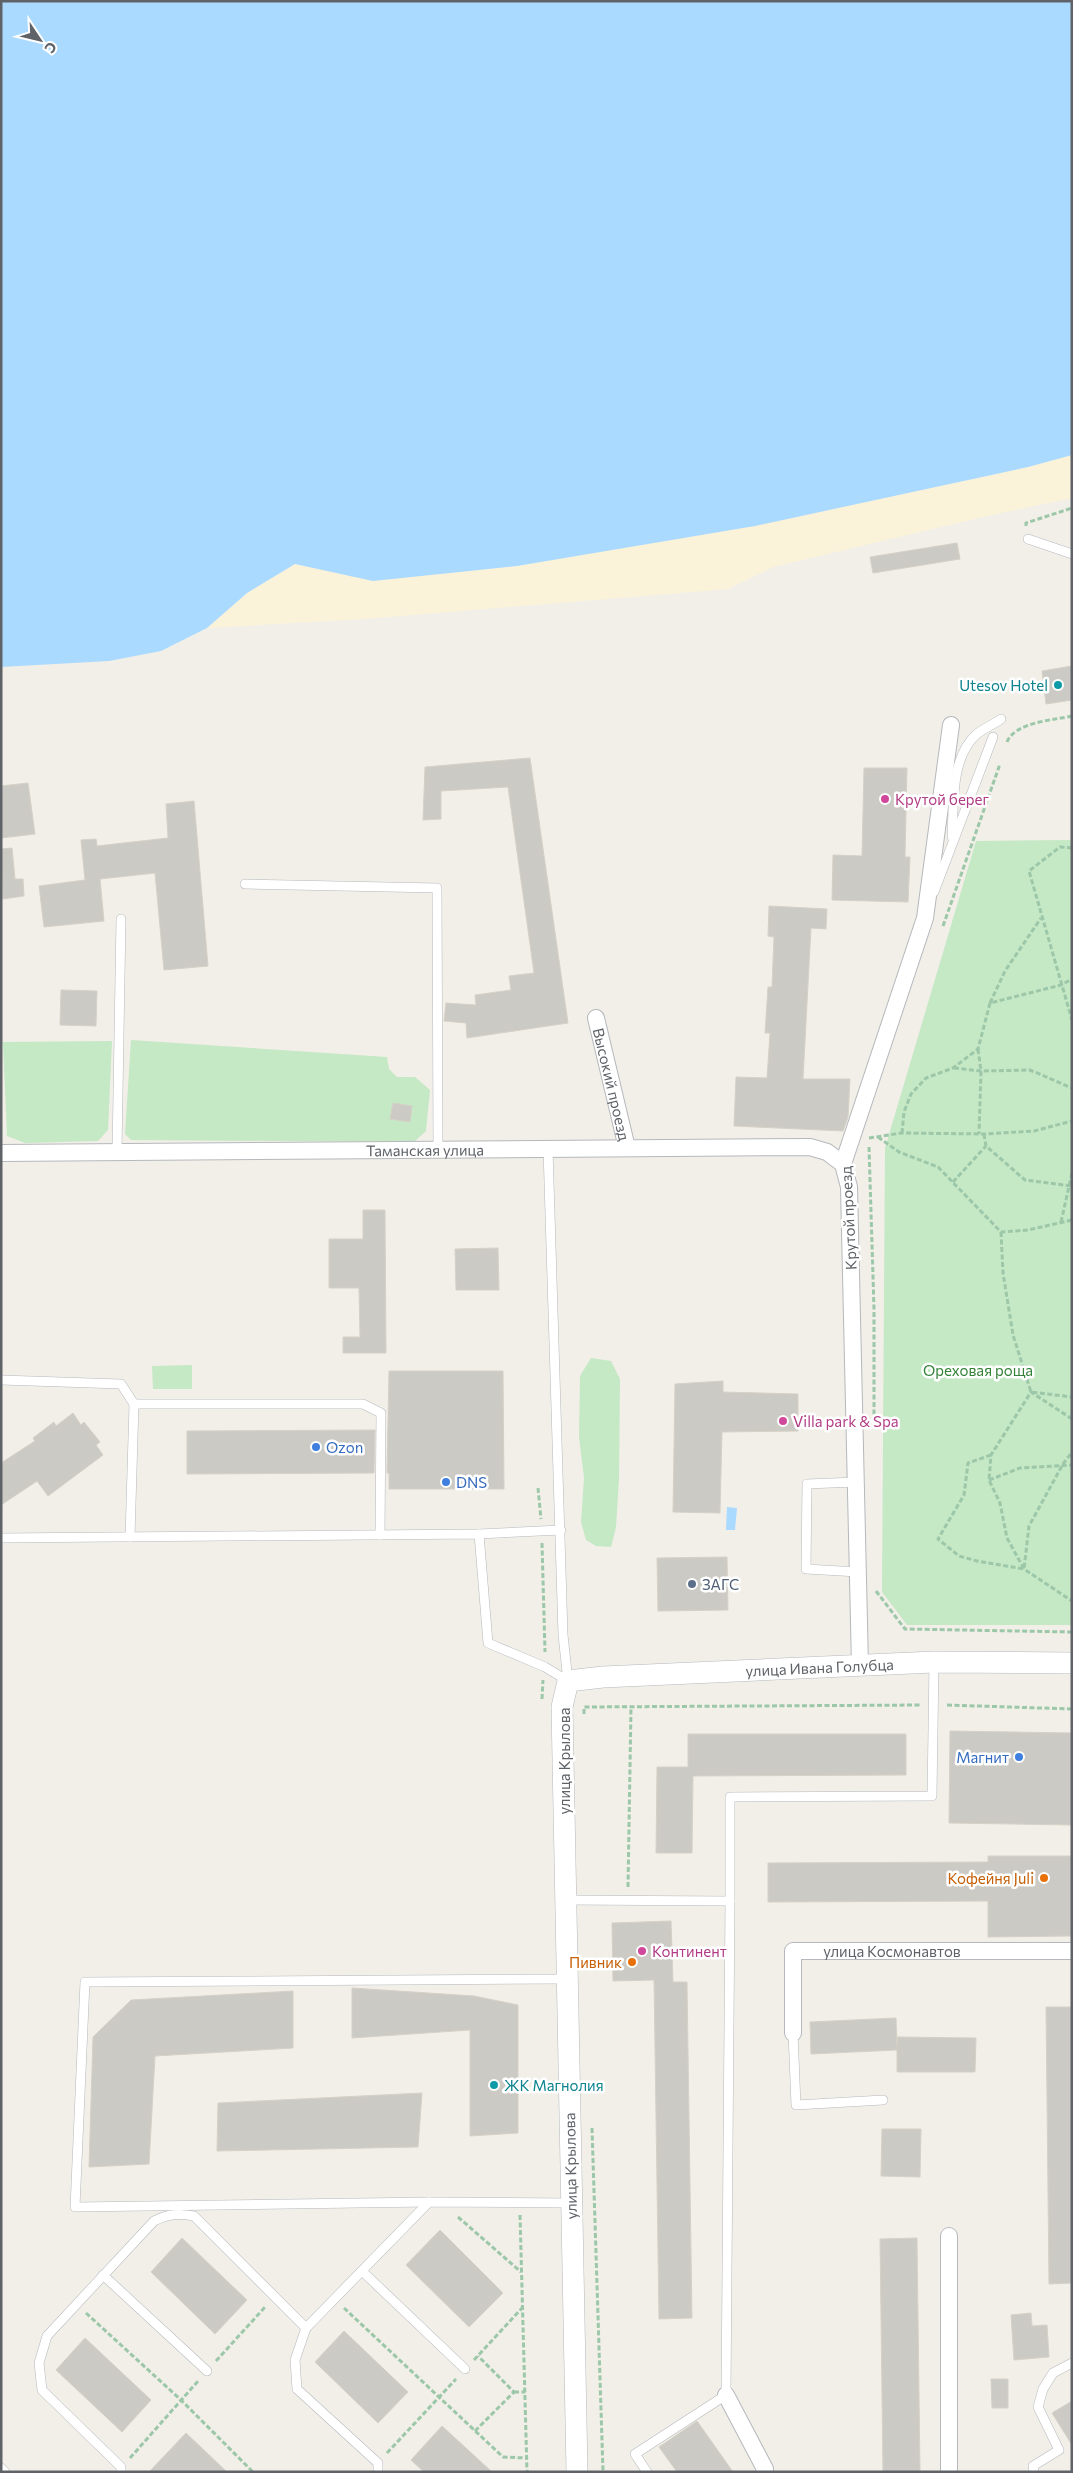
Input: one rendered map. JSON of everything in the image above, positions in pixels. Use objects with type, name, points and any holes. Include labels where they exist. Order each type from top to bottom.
[{"type":"street","name":"Крутой проезд","points":[[860,1666],[849,1187],[843,1164],[924,918],[951,724]]},
{"type":"street","name":"Высокий проезд","points":[[596,1018],[627,1148]]},
{"type":"street","name":"Таманская улица","points":[[1,1153],[810,1147],[827,1152],[843,1164]]},
{"type":"street","name":"улица Ивана Голубца","points":[[568,1681],[603,1677],[934,1662],[1072,1663]]},
{"type":"street","name":"улица Крылова","points":[[568,1681],[562,1707],[577,2472]]},
{"type":"street","name":"улица Космонавтов","points":[[793,2033],[793,1952],[1072,1951]]},
{"type":"street","points":[[949,2236],[949,2472]]},
{"type":"street","points":[[726,2395],[765,2469],[764,2472]]},
{"type":"lane","points":[[1028,539],[1072,554]]},
{"type":"lane","points":[[952,845],[955,786],[962,755],[977,734],[1001,719]]},
{"type":"lane","points":[[924,918],[993,737]]},
{"type":"lane","points":[[244,884],[437,888],[438,1150]]},
{"type":"lane","points":[[116,1152],[121,919]]},
{"type":"lane","points":[[548,1149],[563,1635],[568,1681]]},
{"type":"lane","points":[[1,1380],[122,1384],[134,1404],[130,1537]]},
{"type":"lane","points":[[134,1404],[363,1404],[381,1413],[380,1535]]},
{"type":"lane","points":[[856,1482],[807,1484],[806,1569],[858,1572]]},
{"type":"lane","points":[[1,1538],[479,1534],[561,1530]]},
{"type":"lane","points":[[479,1534],[488,1643],[545,1667],[568,1681]]},
{"type":"lane","points":[[647,2472],[635,2454],[726,2395],[730,1797],[932,1796],[934,1662]]},
{"type":"lane","points":[[565,1900],[730,1901]]},
{"type":"lane","points":[[566,1979],[85,1982],[75,2207],[429,2202],[571,2203]]},
{"type":"lane","points":[[793,2033],[796,2105],[883,2100]]},
{"type":"lane","points":[[378,2467],[297,2389],[295,2360],[306,2328],[429,2202]]},
{"type":"lane","points":[[121,2472],[121,2467],[42,2390],[39,2363],[47,2336],[154,2220],[166,2215],[181,2214],[194,2216],[306,2328]]},
{"type":"lane","points":[[362,2271],[465,2369]]},
{"type":"lane","points":[[103,2275],[207,2371]]},
{"type":"lane","points":[[1034,2472],[1033,2466],[1059,2450],[1038,2407],[1043,2389],[1053,2373],[1072,2363]]},
{"type":"lane","points":[[1,2468],[5,2472]]},
{"type":"path","points":[[1028,539],[1026,523],[1072,508]]},
{"type":"path","points":[[1006,747],[1009,738],[1028,724],[1072,716]]},
{"type":"path","points":[[940,933],[1002,756]]},
{"type":"path","points":[[1072,848],[1060,847],[1029,872],[1072,1020]]},
{"type":"path","points":[[979,1134],[981,1071],[978,1049],[990,1004],[1005,971],[1042,917]]},
{"type":"path","points":[[990,1004],[1061,985],[1072,979]]},
{"type":"path","points":[[902,1133],[904,1112],[911,1094],[926,1078],[953,1068],[978,1049]]},
{"type":"path","points":[[953,1068],[981,1071],[1030,1070],[1072,1088]]},
{"type":"path","points":[[852,1138],[868,1138],[902,1133],[984,1134],[1034,1131],[1072,1121]]},
{"type":"path","points":[[872,1129],[868,1138],[874,1309],[874,1425]]},
{"type":"path","points":[[984,1134],[986,1146],[1025,1180],[1071,1186]]},
{"type":"path","points":[[878,1137],[899,1152],[938,1167],[1001,1232],[1003,1273],[1013,1335],[1031,1392],[1072,1419]]},
{"type":"path","points":[[953,1182],[986,1146]]},
{"type":"path","points":[[1061,1222],[1071,1186],[1072,1173]]},
{"type":"path","points":[[1001,1232],[1028,1230],[1072,1220]]},
{"type":"path","points":[[1031,1392],[1072,1397]]},
{"type":"path","points":[[1024,1569],[1007,1538],[1000,1503],[989,1480],[991,1455],[1031,1392]]},
{"type":"path","points":[[1024,1569],[1029,1526],[1063,1464],[1072,1452]]},
{"type":"path","points":[[991,1455],[968,1463],[964,1495],[938,1539],[959,1556],[1024,1569],[1072,1601]]},
{"type":"path","points":[[989,1480],[1020,1468],[1063,1464],[1072,1465]]},
{"type":"path","points":[[538,1488],[542,1531],[545,1667],[541,1707]]},
{"type":"path","points":[[874,1589],[905,1629],[1072,1632]]},
{"type":"path","points":[[584,1716],[584,1707],[933,1705],[1072,1708]]},
{"type":"path","points":[[628,1900],[631,1707]]},
{"type":"path","points":[[592,2126],[603,2472]]},
{"type":"path","points":[[442,2202],[522,2272]]},
{"type":"path","points":[[520,2202],[527,2472]]},
{"type":"path","points":[[334,2299],[503,2457],[526,2458]]},
{"type":"path","points":[[76,2304],[181,2400],[253,2472]]},
{"type":"path","points":[[378,2467],[438,2398],[522,2307]]},
{"type":"path","points":[[478,2356],[514,2392],[525,2392]]},
{"type":"path","points":[[475,2431],[514,2392]]},
{"type":"green space","name":"Ореховая роща","points":[[1072,840],[1072,1625],[907,1625],[882,1592],[885,1148],[976,841]]},
{"type":"green space","points":[[131,1040],[387,1057],[389,1069],[397,1077],[415,1077],[430,1090],[426,1131],[414,1142],[131,1140],[125,1134]]},
{"type":"green space","points":[[112,1041],[108,1130],[98,1141],[25,1143],[7,1136],[3,1042]]},
{"type":"green space","points":[[591,1358],[611,1361],[620,1379],[619,1479],[616,1527],[611,1547],[596,1546],[586,1540],[581,1522],[584,1478],[579,1437],[580,1376]]},
{"type":"green space","points":[[192,1365],[192,1389],[153,1389],[152,1366]]},
{"type":"sand","points":[[1072,455],[1072,498],[987,516],[773,567],[728,589],[365,619],[207,628],[247,593],[295,564],[373,581],[755,526],[1028,467]]},
{"type":"water","points":[[1,1],[1072,1],[1072,455],[1028,467],[755,526],[517,566],[373,581],[295,564],[247,593],[207,628],[161,651],[109,661],[1,667]]},
{"type":"water","points":[[727,1507],[737,1508],[735,1530],[726,1530]]},
{"type":"building","points":[[957,543],[960,559],[873,573],[870,557]]},
{"type":"building","name":"Utesov Hotel","points":[[1072,666],[1072,700],[1046,704],[1042,671]]},
{"type":"building","points":[[530,758],[568,1023],[467,1038],[466,1023],[444,1021],[446,1003],[476,1005],[475,995],[511,990],[509,976],[534,973],[508,787],[441,791],[441,819],[423,820],[425,767]]},
{"type":"building","points":[[864,768],[907,768],[905,857],[910,857],[908,902],[832,900],[833,855],[862,856]]},
{"type":"building","points":[[28,783],[35,834],[1,838],[1,786]]},
{"type":"building","points":[[194,801],[208,966],[164,970],[155,873],[100,879],[104,921],[44,927],[39,886],[85,880],[81,840],[96,839],[97,846],[168,838],[166,804]]},
{"type":"building","points":[[12,848],[15,879],[23,879],[24,896],[3,899],[1,849]]},
{"type":"building","points":[[769,906],[827,909],[826,929],[811,928],[803,1079],[850,1079],[848,1117],[843,1131],[734,1126],[736,1077],[767,1078],[770,1033],[765,1033],[768,987],[772,987],[774,937],[768,936]]},
{"type":"building","points":[[61,990],[97,991],[96,1026],[60,1025]]},
{"type":"building","points":[[393,1103],[412,1106],[410,1122],[390,1119]]},
{"type":"building","points":[[363,1210],[385,1210],[386,1353],[343,1353],[343,1337],[360,1337],[359,1288],[329,1288],[329,1239],[363,1239]]},
{"type":"building","points":[[498,1248],[499,1290],[456,1290],[455,1249]]},
{"type":"building","points":[[389,1371],[503,1371],[504,1489],[389,1489],[389,1473],[387,1473]]},
{"type":"building","points":[[723,1381],[723,1392],[798,1394],[798,1431],[722,1432],[720,1513],[673,1512],[675,1384]]},
{"type":"building","points":[[73,1413],[81,1425],[84,1422],[100,1442],[96,1445],[103,1455],[48,1496],[37,1481],[1,1505],[1,1463],[35,1441],[33,1438],[54,1422],[56,1426]]},
{"type":"building","points":[[375,1430],[374,1473],[187,1474],[187,1431]]},
{"type":"building","name":"ЗАГС","points":[[727,1557],[728,1610],[658,1611],[657,1558]]},
{"type":"building","points":[[950,1731],[1072,1733],[1072,1825],[949,1823]]},
{"type":"building","points":[[688,1734],[906,1734],[906,1775],[693,1776],[692,1853],[656,1853],[657,1767],[688,1767]]},
{"type":"building","points":[[988,1856],[1072,1856],[1072,1936],[988,1937],[988,1901],[768,1902],[768,1863],[988,1862]]},
{"type":"building","points":[[671,1921],[673,1982],[687,1982],[692,2318],[659,2319],[654,1980],[613,1981],[612,1923]]},
{"type":"building","name":"ЖК Магнолия","points":[[352,1988],[474,1996],[518,2005],[518,2133],[470,2136],[470,2030],[352,2038]]},
{"type":"building","points":[[293,1991],[293,2048],[155,2056],[149,2164],[89,2167],[93,2037],[131,2000]]},
{"type":"building","points":[[1046,2007],[1072,2007],[1072,2283],[1049,2284]]},
{"type":"building","points":[[896,2018],[897,2047],[897,2037],[976,2038],[975,2072],[897,2072],[897,2050],[811,2054],[810,2022]]},
{"type":"building","points":[[422,2093],[418,2147],[217,2151],[218,2103]]},
{"type":"building","points":[[882,2129],[921,2129],[920,2177],[881,2176]]},
{"type":"building","points":[[440,2230],[503,2293],[469,2327],[406,2265]]},
{"type":"building","points":[[182,2238],[247,2300],[215,2334],[151,2272]]},
{"type":"building","points":[[917,2238],[920,2472],[883,2472],[880,2239]]},
{"type":"building","points":[[1031,2313],[1032,2326],[1047,2325],[1049,2357],[1014,2360],[1011,2315]]},
{"type":"building","points":[[344,2331],[408,2392],[378,2423],[315,2362]]},
{"type":"building","points":[[85,2338],[151,2400],[122,2432],[56,2370]]},
{"type":"building","points":[[991,2379],[1008,2379],[1008,2408],[992,2408]]},
{"type":"building","points":[[1072,2401],[1072,2445],[1052,2413]]},
{"type":"building","points":[[697,2421],[733,2472],[677,2472],[659,2447]]},
{"type":"building","points":[[442,2426],[492,2472],[424,2472],[411,2460]]},
{"type":"building","points":[[186,2433],[227,2472],[149,2472]]},
{"type":"place","name":"Utesov Hotel","points":[[1058,685]]},
{"type":"place","name":"Крутой берег","points":[[885,799]]},
{"type":"place","name":"Villa park & Spa","points":[[783,1421]]},
{"type":"place","name":"Ozon","points":[[316,1447]]},
{"type":"place","name":"DNS","points":[[446,1482]]},
{"type":"place","name":"ЗАГС","points":[[692,1584]]},
{"type":"place","name":"Магнит","points":[[1019,1757]]},
{"type":"place","name":"Кофейня Juli","points":[[1044,1878]]},
{"type":"place","name":"Континент","points":[[642,1951]]},
{"type":"place","name":"Пивник","points":[[632,1962]]},
{"type":"place","name":"ЖК Магнолия","points":[[494,2085]]}]
